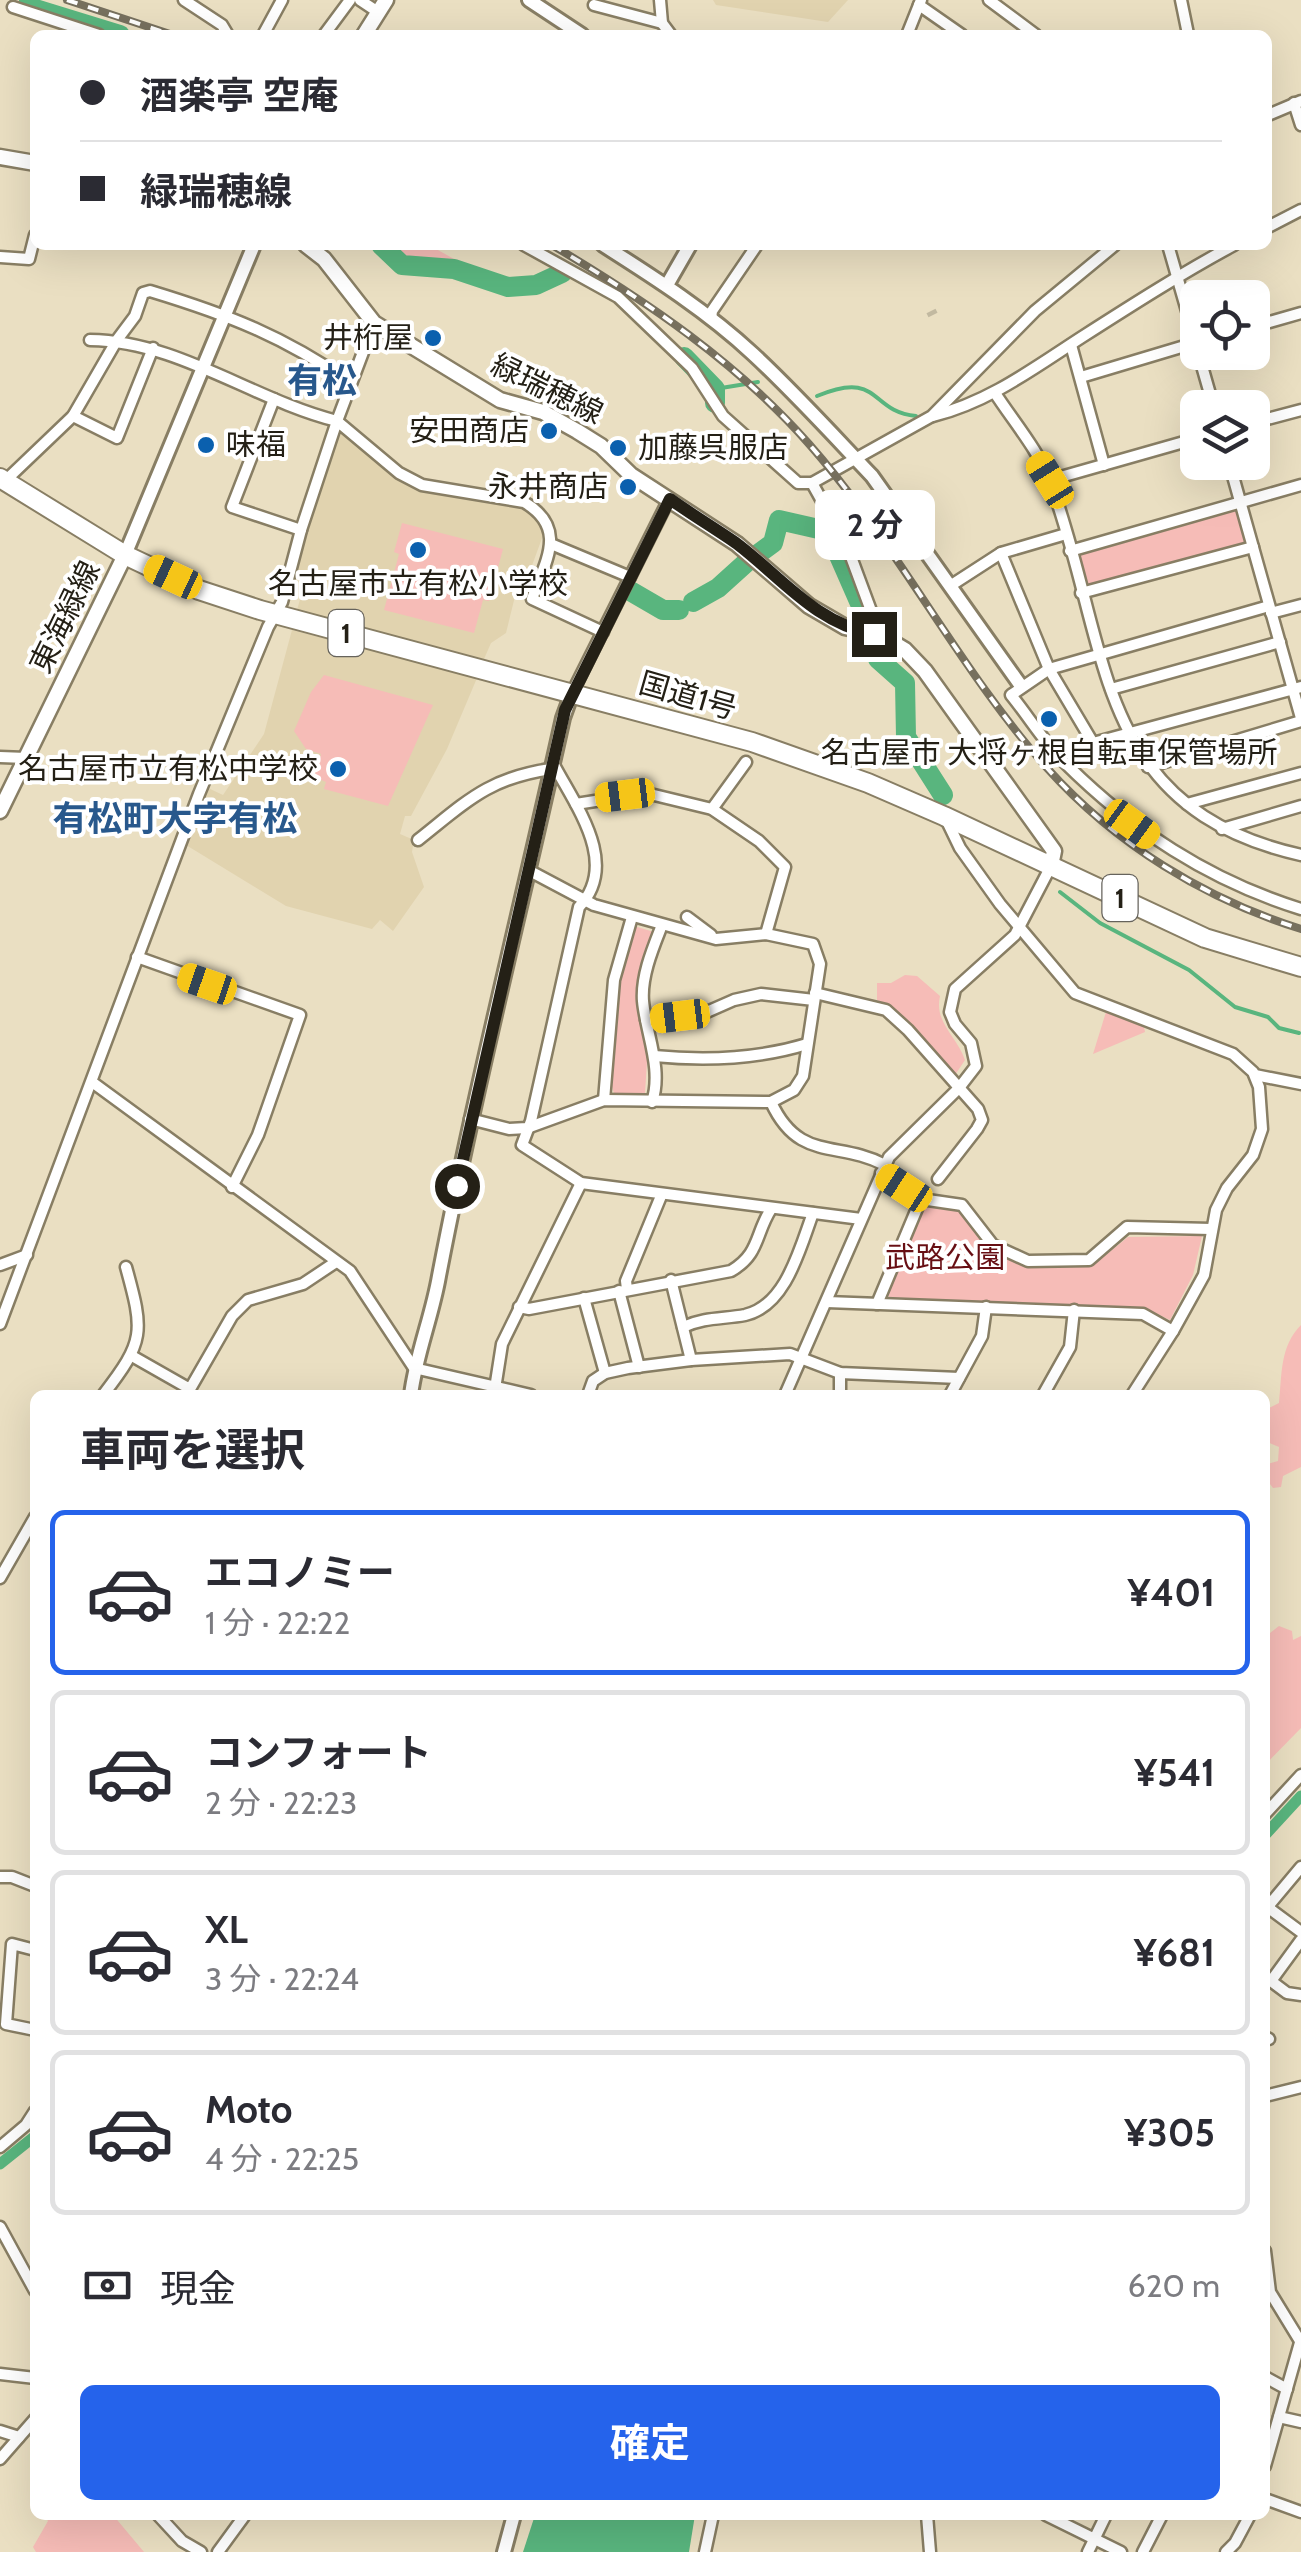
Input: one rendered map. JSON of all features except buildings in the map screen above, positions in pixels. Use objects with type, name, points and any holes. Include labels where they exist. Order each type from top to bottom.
[{"type":"highway","name":"国道1号","points":[[2,480],[126,555],[199,590],[274,614],[752,742],[868,783],[1205,938],[1301,967]]},
{"type":"main road","points":[[367,30],[382,6]]},
{"type":"main road","points":[[0,157],[30,162]]},
{"type":"main road","name":"緑瑞穂線","points":[[312,250],[324,259],[374,323],[500,400],[543,412],[577,431],[601,446],[631,474],[737,544],[809,606],[905,650],[925,671],[1054,852],[1052,866]]},
{"type":"main road","name":"東海緑線","points":[[0,811],[126,555]]},
{"type":"street","points":[[184,0],[225,30]]},
{"type":"street","points":[[267,30],[282,0]]},
{"type":"street","points":[[328,30],[350,0]]},
{"type":"street","points":[[360,0],[382,6]]},
{"type":"street","points":[[529,0],[574,30]]},
{"type":"street","points":[[660,0],[662,23],[667,30]]},
{"type":"street","points":[[989,0],[1029,30]]},
{"type":"street","points":[[1181,0],[1187,30]]},
{"type":"street","points":[[909,30],[921,2],[956,30]]},
{"type":"street","points":[[594,5],[662,23]]},
{"type":"street","points":[[13,7],[84,30]]},
{"type":"street","points":[[1272,113],[1298,102],[1301,125]]},
{"type":"street","points":[[1272,225],[1301,210]]},
{"type":"street","points":[[0,257],[28,259],[31,250]]},
{"type":"street","points":[[126,555],[252,250]]},
{"type":"street","points":[[533,250],[618,296],[692,368],[723,416],[798,483],[812,483],[932,416],[960,409],[995,393],[1177,276],[1225,250]]},
{"type":"street","points":[[611,250],[667,285],[753,353],[855,457],[1021,686]]},
{"type":"street","points":[[667,285],[687,250]]},
{"type":"street","points":[[710,319],[755,250]]},
{"type":"street","points":[[932,416],[1035,311],[1110,250]]},
{"type":"street","points":[[1169,250],[1180,287]]},
{"type":"street","points":[[2,480],[73,416],[116,340],[135,316],[143,292],[227,314],[292,345],[351,384]]},
{"type":"street","points":[[1270,322],[1301,314]]},
{"type":"street","points":[[0,1324],[226,727],[282,602],[301,530],[374,323]]},
{"type":"street","points":[[90,340],[116,340],[153,348],[337,421],[398,473],[422,485],[524,502],[538,510],[548,523],[551,544],[532,599],[603,632]]},
{"type":"street","points":[[1071,344],[1104,465]]},
{"type":"street","points":[[73,416],[117,438],[153,348]]},
{"type":"street","points":[[1080,377],[1180,351]]},
{"type":"street","points":[[995,393],[1050,480],[1097,654],[1128,734],[1148,766],[1187,804],[1222,829],[1260,846],[1301,855]]},
{"type":"street","points":[[274,399],[232,507],[301,530]]},
{"type":"street","points":[[1270,418],[1301,410]]},
{"type":"street","points":[[1050,480],[1180,443]]},
{"type":"street","points":[[1148,766],[1301,719],[1297,688],[1234,480]]},
{"type":"street","points":[[812,483],[848,546],[874,634]]},
{"type":"street","points":[[1070,551],[1301,485]]},
{"type":"street","points":[[412,1390],[414,1368],[438,1286],[470,1119],[572,693],[670,499]]},
{"type":"street","points":[[950,586],[1001,552],[1066,534]]},
{"type":"street","points":[[551,544],[630,577]]},
{"type":"street","points":[[1082,594],[1253,547]]},
{"type":"street","points":[[1001,552],[1049,669],[1093,744]]},
{"type":"street","points":[[1301,606],[1270,609],[1097,654],[1049,669],[1011,695],[1070,767],[1115,812],[1181,857],[1236,886],[1301,909]]},
{"type":"street","points":[[1111,689],[1280,642]]},
{"type":"street","points":[[1070,767],[1093,744],[1297,688]]},
{"type":"street","points":[[0,758],[26,758]]},
{"type":"street","points":[[712,809],[746,762]]},
{"type":"street","points":[[552,766],[590,828],[593,882],[579,907],[532,1121],[522,1145],[581,1184],[861,1220]]},
{"type":"street","points":[[418,840],[482,789],[552,766]]},
{"type":"street","points":[[1187,804],[1301,772]]},
{"type":"street","points":[[576,804],[646,793],[712,809],[759,841],[785,867],[766,934]]},
{"type":"street","points":[[1222,829],[1301,806]]},
{"type":"street","points":[[944,816],[960,848],[1019,929],[1075,992],[1233,1054],[1255,1076],[1262,1107],[1258,1142],[1216,1210],[1204,1275],[1135,1390]]},
{"type":"street","points":[[787,1390],[889,1157],[976,1066],[977,1058],[950,1012],[954,988],[1019,929],[1052,866]]},
{"type":"street","points":[[470,1119],[509,1129],[527,1128],[604,1100],[771,1102],[794,1090],[799,1082],[820,964],[813,944],[766,934],[716,939],[662,925],[585,901],[528,870]]},
{"type":"street","points":[[604,1100],[614,980],[632,917]]},
{"type":"street","points":[[687,917],[716,939]]},
{"type":"street","points":[[652,1102],[654,1056],[646,1020],[644,983],[662,925]]},
{"type":"street","points":[[137,957],[300,1016],[258,1135],[232,1187]]},
{"type":"street","points":[[646,1020],[702,1014],[761,994],[814,996],[886,1010],[978,1108],[982,1120],[938,1179]]},
{"type":"street","points":[[654,1056],[698,1060],[807,1044]]},
{"type":"street","points":[[1255,1076],[1301,1084]]},
{"type":"street","points":[[92,1082],[350,1271],[414,1368],[491,1390]]},
{"type":"street","points":[[771,1102],[780,1120],[800,1140],[883,1169],[921,1199],[962,1206],[993,1246],[1028,1260],[1089,1260],[1127,1227],[1211,1229]]},
{"type":"street","points":[[495,1390],[502,1344],[581,1184]]},
{"type":"street","points":[[639,1367],[623,1290],[662,1196]]},
{"type":"street","points":[[877,1304],[921,1199]]},
{"type":"street","points":[[519,1307],[529,1309],[718,1274],[743,1264],[755,1250],[771,1209]]},
{"type":"street","points":[[683,1326],[758,1311],[776,1297],[814,1213]]},
{"type":"street","points":[[0,1265],[26,1255]]},
{"type":"street","points":[[132,1356],[190,1388],[232,1316],[248,1300],[303,1284],[336,1262]]},
{"type":"street","points":[[107,1390],[132,1356],[140,1318],[126,1267]]},
{"type":"street","points":[[671,1280],[691,1360]]},
{"type":"street","points":[[584,1298],[605,1373]]},
{"type":"street","points":[[827,1302],[1143,1314],[1173,1331]]},
{"type":"street","points":[[953,1390],[982,1336],[986,1307]]},
{"type":"street","points":[[1046,1390],[1070,1347],[1074,1310]]},
{"type":"street","points":[[590,1390],[593,1381],[605,1373],[691,1360],[790,1354],[840,1372],[959,1378]]},
{"type":"street","points":[[840,1372],[840,1390]]},
{"type":"street","points":[[0,1578],[30,1526]]},
{"type":"street","points":[[1270,1809],[1301,1775]]},
{"type":"street","points":[[1301,1867],[1270,1904],[1270,1909],[1301,1932]]},
{"type":"street","points":[[0,1877],[30,1884]]},
{"type":"street","points":[[1301,1940],[1271,1981],[1287,1992],[1301,1995]]},
{"type":"street","points":[[30,1949],[12,1944],[6,2024],[30,2029]]},
{"type":"street","points":[[1270,2095],[1301,2086]]},
{"type":"street","points":[[0,2147],[30,2129]]},
{"type":"street","points":[[0,2228],[30,2282]]},
{"type":"street","points":[[1270,2294],[1301,2340],[1270,2442]]},
{"type":"street","points":[[0,2374],[30,2377]]},
{"type":"street","points":[[1270,2380],[1287,2388]]},
{"type":"street","points":[[1279,2417],[1301,2422]]},
{"type":"street","points":[[0,2459],[30,2425]]},
{"type":"street","points":[[0,2431],[19,2437]]},
{"type":"street","points":[[1270,2501],[1301,2512]]},
{"type":"street","points":[[163,2520],[182,2541],[201,2552]]},
{"type":"street","points":[[218,2552],[241,2520]]},
{"type":"street","points":[[504,2552],[513,2520]]},
{"type":"street","points":[[705,2552],[712,2520]]},
{"type":"street","points":[[927,2520],[930,2552]]},
{"type":"street","points":[[1056,2520],[1121,2552]]},
{"type":"street","points":[[1088,2552],[1104,2520]]},
{"type":"street","points":[[1143,2552],[1159,2520]]},
{"type":"street","points":[[1226,2552],[1235,2543],[1245,2520]]},
{"type":"shaded area","points":[[713,0],[848,0],[828,22],[716,5]]},
{"type":"shaded area","name":"名古屋市立有松小学校","points":[[341,433],[397,477],[421,489],[523,506],[536,514],[545,530],[530,571],[520,576],[506,633],[491,643],[484,659],[297,610],[307,575],[291,570],[336,434]]},
{"type":"shaded area","name":"名古屋市立有松中学校","points":[[292,630],[477,678],[447,749],[411,816],[405,816],[400,834],[414,840],[412,852],[424,887],[393,931],[380,920],[372,929],[286,906],[186,845],[208,788],[223,795],[264,734]]},
{"type":"shaded area","points":[[533,2520],[694,2520],[689,2552],[523,2552]]},
{"type":"green space","points":[[388,250],[438,250],[472,269],[470,272],[414,263]]},
{"type":"green space","points":[[1234,511],[1239,514],[1247,539],[1244,544],[1090,588],[1086,585],[1080,554]]},
{"type":"green space","points":[[402,523],[503,549],[489,601],[483,600],[474,633],[384,610],[399,554],[394,552]]},
{"type":"green space","points":[[324,675],[433,705],[388,806],[324,789],[326,782],[314,777],[321,754],[306,749],[294,731],[311,692]]},
{"type":"green space","points":[[634,926],[654,932],[639,985],[647,1061],[645,1093],[614,1093],[610,1033]]},
{"type":"green space","points":[[905,975],[917,976],[940,996],[943,1022],[965,1060],[955,1075],[898,1012],[877,1000],[877,983],[891,983]]},
{"type":"green space","points":[[1106,1012],[1144,1027],[1145,1032],[1093,1054]]},
{"type":"green space","name":"武路公園","points":[[924,1204],[958,1209],[992,1251],[1029,1267],[1091,1267],[1128,1237],[1202,1236],[1193,1275],[1170,1320],[1145,1308],[890,1299],[887,1293]]},
{"type":"green space","points":[[1301,1325],[1301,1467],[1283,1476],[1281,1487],[1273,1488],[1270,1463],[1278,1461],[1279,1447],[1270,1443],[1270,1408],[1279,1403],[1286,1351]]},
{"type":"green space","points":[[1279,1626],[1292,1631],[1293,1640],[1301,1636],[1301,1728],[1270,1760],[1270,1633]]},
{"type":"green space","points":[[117,2520],[144,2552],[36,2552],[33,2547],[48,2521]]},
{"type":"waterway","points":[[29,0],[32,8],[104,30]]},
{"type":"waterway","points":[[386,250],[402,265],[454,269],[508,287],[536,285],[562,273]]},
{"type":"waterway","points":[[684,357],[715,389],[715,403]]},
{"type":"waterway","points":[[715,389],[758,382]]},
{"type":"waterway","points":[[817,396],[838,389],[864,389],[901,413],[916,416]]},
{"type":"waterway","points":[[758,554],[773,543],[779,520],[823,530],[833,542],[869,624],[878,659],[905,683],[906,737],[943,795]]},
{"type":"waterway","points":[[693,602],[718,588],[749,560]]},
{"type":"waterway","points":[[632,592],[663,610],[679,610]]},
{"type":"waterway","points":[[1060,892],[1100,923],[1189,970],[1235,1007],[1268,1017],[1279,1028],[1299,1033]]},
{"type":"waterway","points":[[1270,1830],[1301,1796]]},
{"type":"waterway","points":[[0,2164],[30,2140]]},
{"type":"tunnel","points":[[931,311],[933,315]]},
{"type":"railway","points":[[67,0],[158,30]]},
{"type":"railway","points":[[560,250],[689,335],[781,414],[871,523],[1015,730],[1074,796],[1132,844],[1196,885],[1301,929]]},
{"type":"place","name":"井桁屋","points":[[433,338]]},
{"type":"place","name":"安田商店","points":[[549,431]]},
{"type":"place","name":"味福","points":[[206,445]]},
{"type":"place","name":"加藤呉服店","points":[[618,448]]},
{"type":"place","name":"永井商店","points":[[628,487]]},
{"type":"place","name":"名古屋市立有松小学校","points":[[418,550]]},
{"type":"place","name":"名古屋市 大将ヶ根自転車保管場所","points":[[1049,719]]},
{"type":"place","name":"名古屋市立有松中学校","points":[[338,769]]},
{"type":"district","name":"有松","points":[[322,381]]},
{"type":"district","name":"有松町大字有松","points":[[175,819]]},
{"type":"route","points":[[457,1186],[565,710],[670,499],[737,544],[809,606],[846,626],[874,634]]}]
